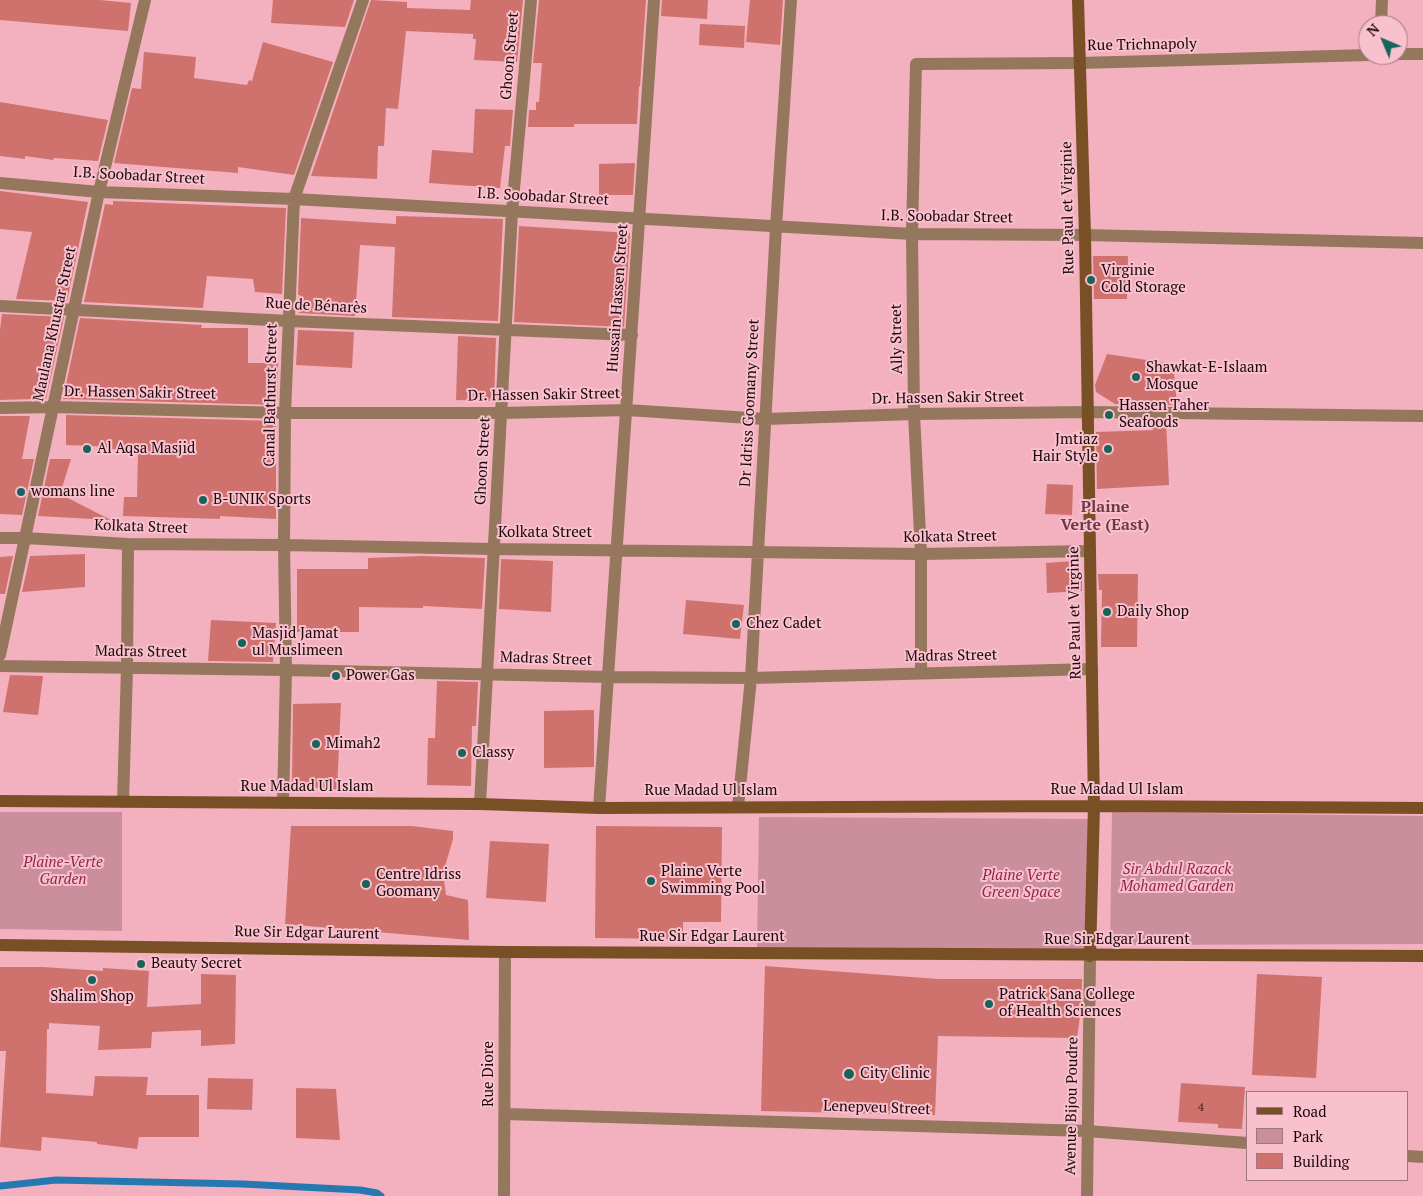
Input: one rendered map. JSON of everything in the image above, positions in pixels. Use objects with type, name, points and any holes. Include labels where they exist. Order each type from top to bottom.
[{"type":"main road","name":"Rue Paul et Virginie","points":[[1078,0],[1085,235],[1094,806],[1090,956]]},
{"type":"main road","name":"Rue Madad Ul Islam","points":[[0,801],[480,804],[599,808],[1094,806],[1423,808]]},
{"type":"main road","name":"Rue Sir Edgar Laurent","points":[[0,945],[505,952],[1423,956]]},
{"type":"street","name":"Maulana Khustar Street","points":[[0,655],[99,192],[145,0]]},
{"type":"street","name":"Canal Bathurst Street","points":[[283,803],[286,670],[284,545],[285,413],[294,199],[363,0]]},
{"type":"street","name":"Ghoon Street","points":[[480,804],[512,211],[531,0]]},
{"type":"street","name":"Hussain Hassen Street","points":[[599,808],[654,0]]},
{"type":"street","name":"Dr Idriss Goomany Street","points":[[738,807],[751,678],[776,227],[791,0]]},
{"type":"street","points":[[1381,15],[1382,0]]},
{"type":"street","points":[[1408,54],[1423,54]]},
{"type":"street","name":"Rue Trichnapoly","points":[[916,64],[1358,55]]},
{"type":"street","name":"Ally Street","points":[[916,64],[912,234],[914,414],[921,554],[921,673]]},
{"type":"street","name":"I.B. Soobadar Street","points":[[0,183],[99,192],[294,199],[912,234],[1085,235],[1423,243]]},
{"type":"street","name":"Rue de Bénarès","points":[[0,306],[289,321],[632,335]]},
{"type":"street","name":"Dr. Hassen Sakir Street","points":[[0,408],[53,407],[285,413],[502,413],[627,410],[765,419],[914,414],[1088,412],[1423,416]]},
{"type":"street","name":"Kolkata Street","points":[[0,538],[128,544],[494,549],[921,554],[1090,551]]},
{"type":"street","points":[[123,802],[128,544]]},
{"type":"street","name":"Madras Street","points":[[0,666],[751,678],[1092,669]]},
{"type":"street","name":"Rue Diore","points":[[504,1196],[505,952]]},
{"type":"street","name":"Avenue Bijou Poudre","points":[[1087,1196],[1090,956]]},
{"type":"street","name":"Lenepveu Street","points":[[505,1114],[1087,1131],[1246,1143]]},
{"type":"street","points":[[1408,1156],[1423,1157]]},
{"type":"green space","name":"Plaine-Verte Garden","points":[[0,812],[122,812],[122,931],[0,929]]},
{"type":"green space","name":"Sir Abdul Razack Mohamed Garden","points":[[1112,812],[1423,816],[1423,944],[1110,945]]},
{"type":"green space","name":"Plaine Verte Green Space","points":[[759,817],[1089,819],[1087,952],[757,949]]},
{"type":"building","points":[[0,0],[100,0],[131,3],[128,31],[0,20]]},
{"type":"building","points":[[273,0],[354,0],[345,27],[271,23]]},
{"type":"building","points":[[371,0],[407,2],[407,8],[470,10],[471,0],[523,0],[517,62],[474,60],[476,39],[473,39],[473,34],[406,31],[398,109],[386,108],[384,146],[378,146],[377,179],[311,176]]},
{"type":"building","points":[[539,0],[646,0],[637,124],[574,124],[574,127],[528,127],[529,110],[536,110],[536,102],[539,102],[542,63],[533,63]]},
{"type":"building","points":[[662,0],[708,0],[707,19],[661,16]]},
{"type":"building","points":[[750,0],[783,0],[780,45],[746,42]]},
{"type":"building","points":[[700,24],[745,26],[744,48],[699,45]]},
{"type":"building","points":[[263,42],[333,62],[294,175],[238,167],[238,173],[114,163],[132,88],[141,89],[144,52],[196,57],[194,78],[247,85],[249,80],[252,81]]},
{"type":"building","points":[[0,102],[108,120],[98,161],[54,158],[53,160],[25,156],[25,159],[0,156]]},
{"type":"building","points":[[475,109],[513,110],[510,146],[505,146],[500,188],[429,183],[432,150],[473,153]]},
{"type":"building","points":[[635,163],[633,195],[599,195],[599,164]]},
{"type":"building","points":[[0,191],[88,202],[67,301],[16,299],[32,232],[0,229]]},
{"type":"building","points":[[113,201],[286,208],[282,294],[255,292],[253,279],[207,276],[203,308],[84,302],[105,204],[113,205]]},
{"type":"building","points":[[396,216],[503,219],[498,321],[392,317],[395,247],[360,245],[355,316],[299,313],[301,218],[396,224]]},
{"type":"building","points":[[519,226],[630,233],[624,327],[514,322]]},
{"type":"building","points":[[1093,256],[1128,256],[1127,299],[1094,299]]},
{"type":"building","points":[[2,314],[64,317],[46,399],[33,397],[33,399],[0,400],[0,330]]},
{"type":"building","points":[[80,318],[202,325],[201,328],[248,328],[248,363],[278,363],[277,405],[63,399]]},
{"type":"building","points":[[298,330],[354,332],[352,368],[296,365]]},
{"type":"building","points":[[458,336],[496,338],[494,401],[456,400]]},
{"type":"building","name":"Shawkat-E-Islaam Mosque","points":[[1107,354],[1173,364],[1177,405],[1115,404],[1096,392],[1095,385]]},
{"type":"building","points":[[66,415],[276,421],[276,519],[220,516],[220,519],[123,516],[124,497],[137,497],[138,453],[94,446],[66,445]]},
{"type":"building","points":[[0,416],[30,416],[22,459],[34,459],[22,515],[0,514]]},
{"type":"building","points":[[1140,421],[1166,421],[1169,485],[1097,489],[1096,432],[1154,430]]},
{"type":"building","points":[[50,459],[71,459],[60,494],[111,520],[38,516]]},
{"type":"building","points":[[1047,484],[1073,485],[1072,515],[1045,514]]},
{"type":"building","points":[[85,554],[85,587],[22,592],[30,556]]},
{"type":"building","points":[[13,556],[5,594],[0,594],[0,557]]},
{"type":"building","points":[[422,556],[485,558],[482,609],[423,606],[423,608],[359,607],[359,632],[297,632],[297,569],[368,569],[368,558]]},
{"type":"building","points":[[501,559],[553,561],[551,612],[499,609]]},
{"type":"building","points":[[1073,561],[1073,573],[1082,573],[1082,591],[1047,593],[1046,563]]},
{"type":"building","points":[[1098,574],[1138,574],[1137,647],[1101,647],[1102,590],[1099,590]]},
{"type":"building","points":[[686,600],[744,605],[740,639],[683,634]]},
{"type":"building","name":"Masjid Jamat ul Muslimeen","points":[[211,620],[276,623],[273,662],[208,661]]},
{"type":"building","points":[[10,675],[43,676],[38,715],[3,712]]},
{"type":"building","points":[[437,681],[478,682],[476,726],[472,726],[471,786],[427,785],[428,738],[435,738]]},
{"type":"building","name":"Mimah2","points":[[341,703],[337,790],[292,785],[293,704]]},
{"type":"building","points":[[594,710],[594,767],[544,768],[544,711]]},
{"type":"building","name":"Centre Idriss Goomany","points":[[291,826],[412,826],[453,831],[453,839],[443,873],[446,895],[468,900],[469,940],[285,924]]},
{"type":"building","name":"Plaine Verte Swimming Pool","points":[[596,826],[722,827],[721,922],[683,922],[683,939],[595,938]]},
{"type":"building","points":[[490,841],[549,844],[546,902],[486,898]]},
{"type":"building","name":"City Clinic","points":[[765,966],[938,979],[1082,979],[1081,1009],[1077,1038],[938,1036],[935,1115],[761,1111]]},
{"type":"building","points":[[0,967],[43,967],[103,971],[103,968],[149,971],[147,1007],[201,1004],[201,974],[236,975],[235,1044],[201,1046],[201,1030],[152,1032],[151,1048],[98,1050],[100,1026],[49,1023],[49,1029],[47,1029],[46,1093],[93,1096],[95,1076],[148,1077],[146,1095],[199,1095],[199,1137],[139,1137],[137,1149],[97,1144],[97,1142],[42,1137],[41,1151],[0,1147],[6,1051],[0,1051]]},
{"type":"building","points":[[1257,974],[1322,977],[1316,1078],[1252,1075]]},
{"type":"building","points":[[208,1078],[253,1079],[252,1110],[207,1109]]},
{"type":"building","points":[[1181,1083],[1245,1087],[1242,1129],[1218,1128],[1218,1124],[1178,1122]]},
{"type":"building","points":[[296,1088],[336,1089],[340,1140],[296,1138]]},
{"type":"waterway","points":[[0,1186],[56,1180],[243,1184],[360,1190],[377,1193],[381,1196]]},
{"type":"place","name":"Virginie Cold Storage","points":[[1091,280]]},
{"type":"place","name":"Shawkat-E-Islaam Mosque","points":[[1136,377]]},
{"type":"place","name":"Hassen Taher Seafoods","points":[[1109,415]]},
{"type":"place","name":"Al Aqsa Masjid","points":[[87,449]]},
{"type":"place","name":"Jmtiaz Hair Style","points":[[1108,449]]},
{"type":"place","name":"womans line","points":[[21,492]]},
{"type":"place","name":"B-UNIK Sports","points":[[203,500]]},
{"type":"place","name":"Daily Shop","points":[[1107,612]]},
{"type":"place","name":"Chez Cadet","points":[[736,624]]},
{"type":"place","name":"Masjid Jamat ul Muslimeen","points":[[242,643]]},
{"type":"place","name":"Power Gas","points":[[336,676]]},
{"type":"place","name":"Mimah2","points":[[316,744]]},
{"type":"place","name":"Classy","points":[[462,753]]},
{"type":"place","name":"Plaine Verte Swimming Pool","points":[[651,881]]},
{"type":"place","name":"Centre Idriss Goomany","points":[[366,884]]},
{"type":"place","name":"Beauty Secret","points":[[141,964]]},
{"type":"place","name":"Shalim Shop","points":[[92,980]]},
{"type":"place","name":"Patrick Sana College of Health Sciences","points":[[989,1004]]},
{"type":"place","name":"City Clinic","points":[[849,1074]]},
{"type":"district","name":"Plaine Verte (East)","points":[[1105,516]]}]
